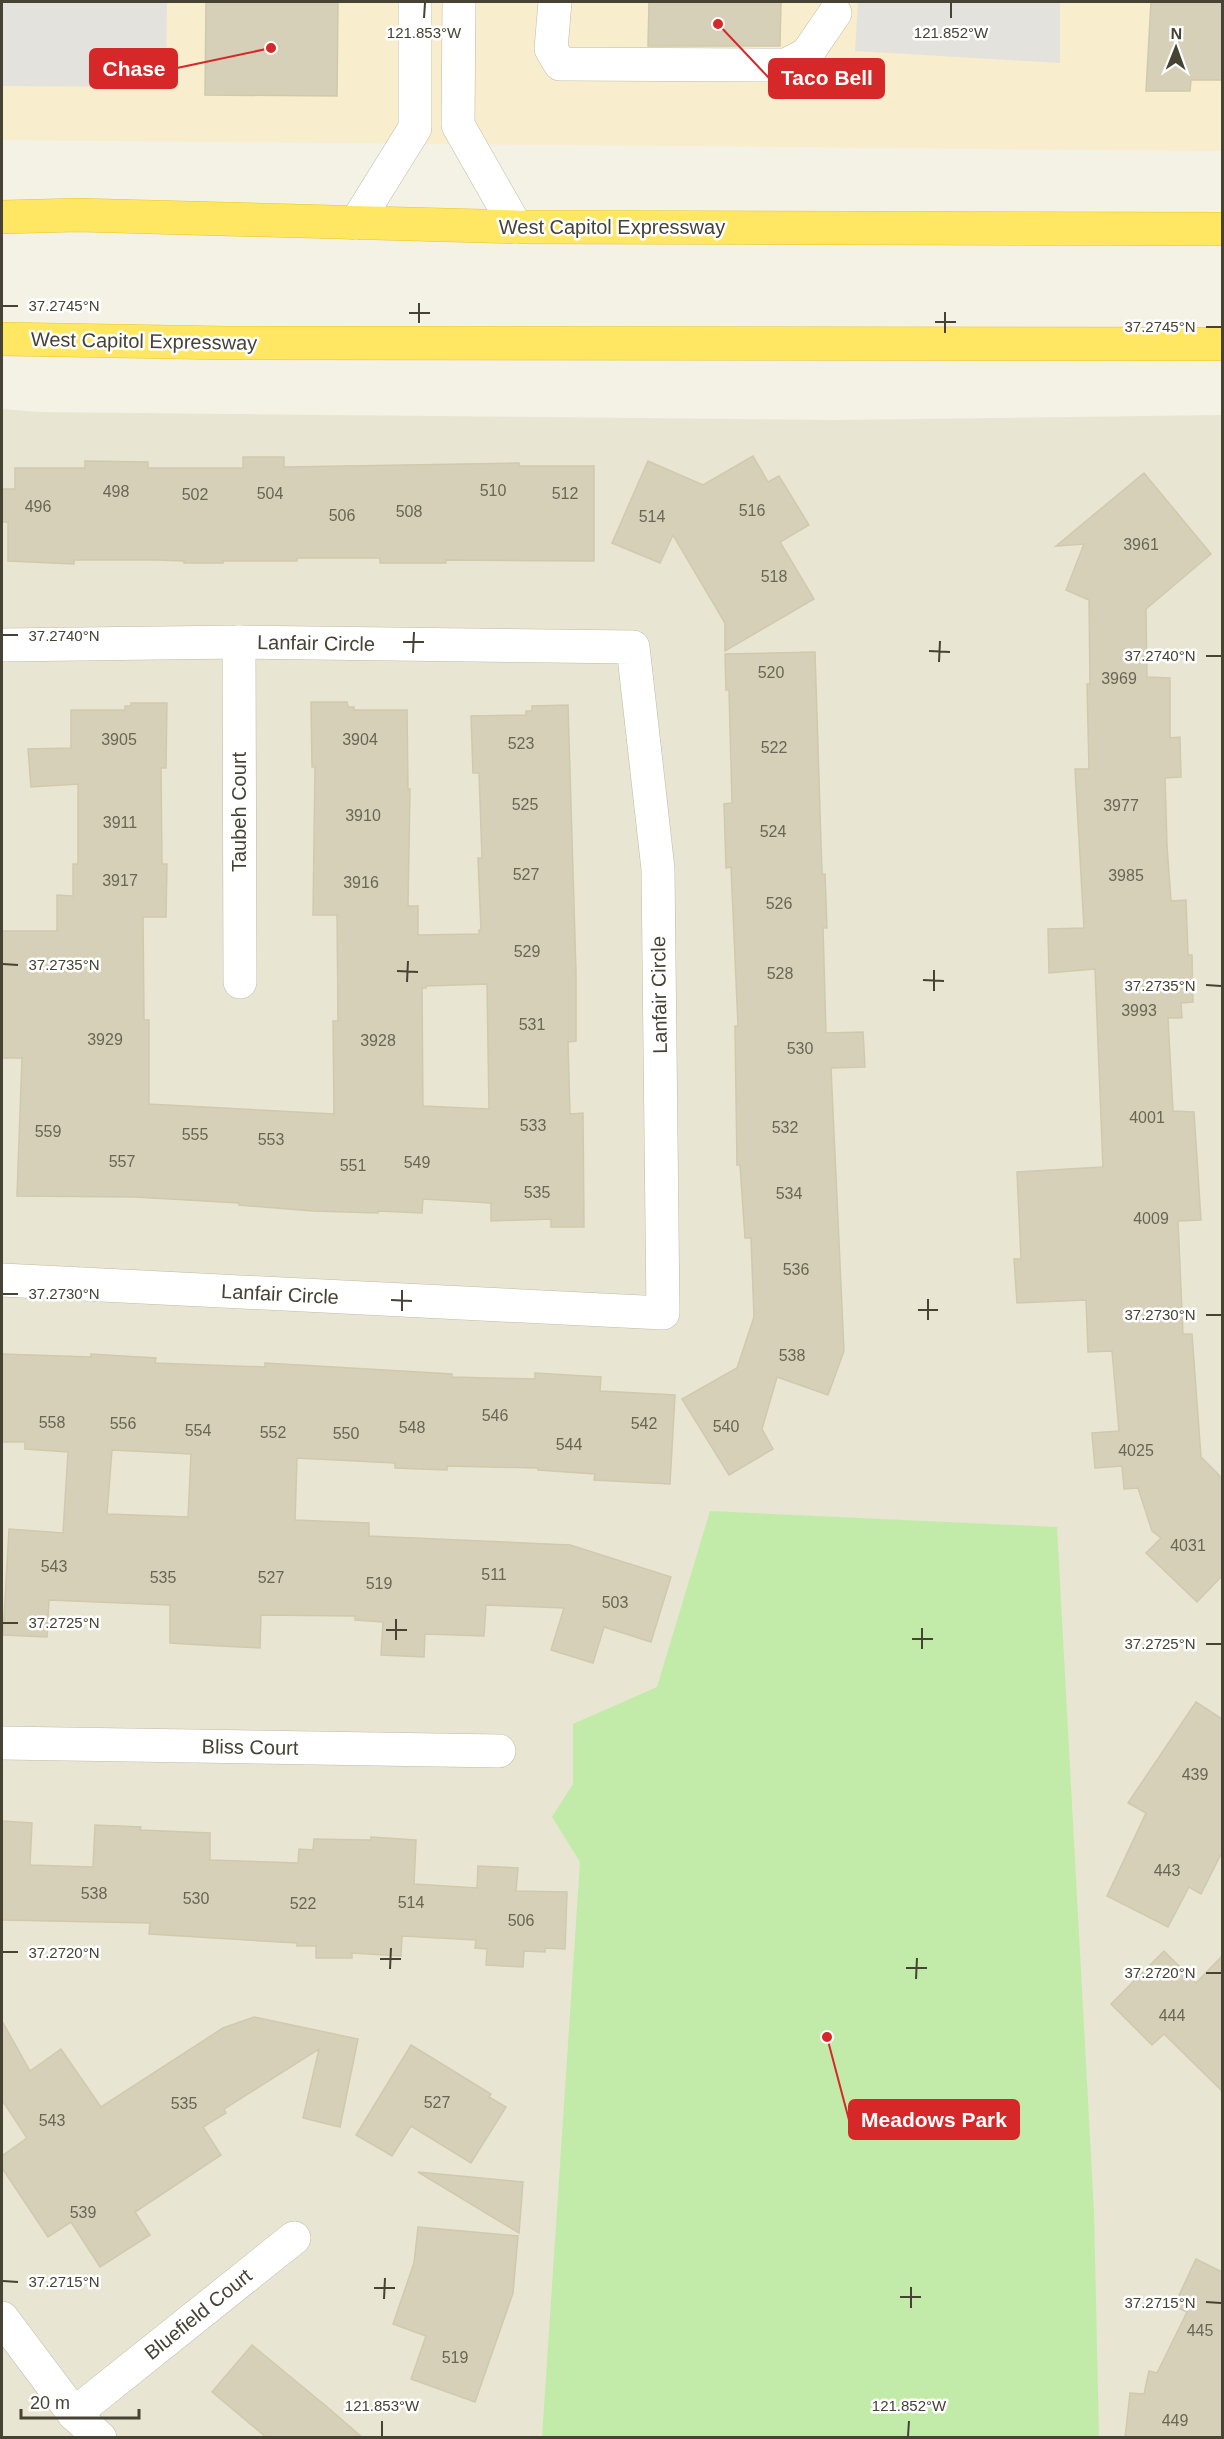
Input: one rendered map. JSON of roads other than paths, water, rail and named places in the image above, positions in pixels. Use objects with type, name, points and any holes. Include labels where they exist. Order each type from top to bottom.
[{"type":"highway","name":"West Capitol Expressway","points":[[2,217],[78,216],[516,227],[1222,229]]},
{"type":"highway","name":"West Capitol Expressway","points":[[2,339],[226,343],[1222,344]]},
{"type":"street","points":[[357,223],[415,128],[415,2]]},
{"type":"street","points":[[459,2],[458,125],[516,227]]},
{"type":"street","points":[[555,2],[551,49],[560,64],[786,65],[807,54],[835,13]]},
{"type":"street","name":"Lanfair Circle","points":[[2,645],[239,642],[633,647],[658,869],[663,1313],[2,1280]]},
{"type":"street","name":"Taubeh Court","points":[[239,642],[240,982]]},
{"type":"street","name":"Bliss Court","points":[[2,1743],[499,1751]]},
{"type":"street","name":"Bluefield Court","points":[[74,2414],[294,2238]]},
{"type":"street","points":[[2,2318],[74,2414],[100,2438]]},
{"type":"place","name":"Taco Bell","points":[[718,24]]},
{"type":"place","name":"Chase","points":[[271,48]]},
{"type":"place","name":"Meadows Park","points":[[827,2037]]}]
